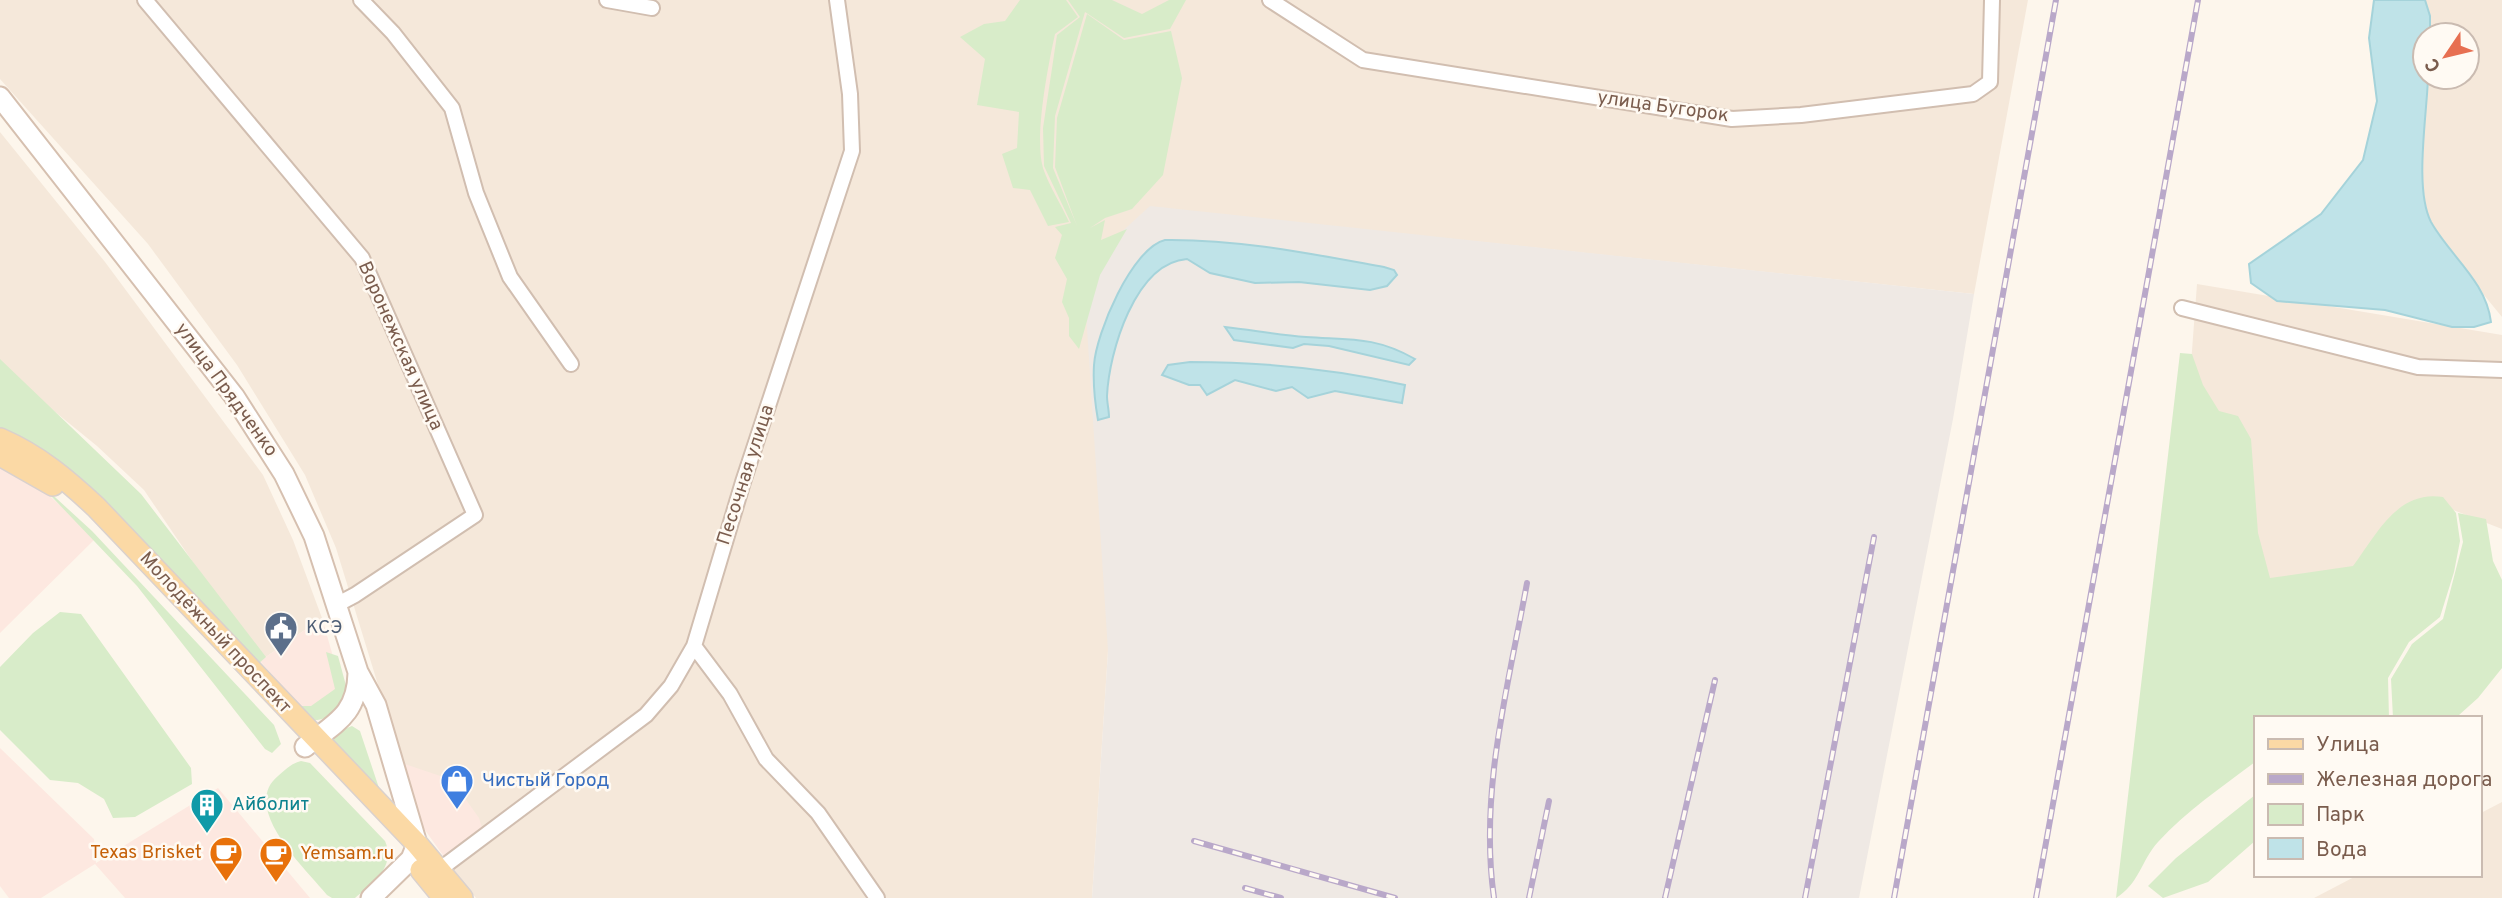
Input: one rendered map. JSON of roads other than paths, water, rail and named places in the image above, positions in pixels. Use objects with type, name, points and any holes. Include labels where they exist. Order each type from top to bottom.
[{"type":"main road","name":"улица Прядченко","points":[[0,97],[262,434],[314,536],[358,672],[376,705],[414,851],[444,898]]},
{"type":"main road","name":"Молодёжный проспект","points":[[0,439],[32,453],[58,472],[96,507],[310,743]]},
{"type":"main road","name":"Молодёжный проспект","points":[[0,455],[47,480],[93,523],[414,851]]},
{"type":"main road","points":[[310,743],[350,711],[357,695],[358,672]]},
{"type":"main road","name":"улица Прядченко","points":[[414,851],[439,870],[462,898]]},
{"type":"main road","points":[[371,898],[414,851]]},
{"type":"street","name":"Воронежская улица","points":[[145,0],[362,258],[475,515],[338,604]]},
{"type":"street","points":[[361,0],[393,33],[452,108],[476,193],[510,277],[571,364]]},
{"type":"street","points":[[607,0],[652,8]]},
{"type":"street","name":"Песочная улица","points":[[439,870],[646,715],[671,686],[694,646],[743,482],[852,151],[849,93],[837,0]]},
{"type":"street","name":"улица Бугорок","points":[[1270,0],[1363,60],[1732,118],[1801,115],[1973,94],[1990,82],[1992,0]]},
{"type":"street","points":[[2182,309],[2418,367],[2502,370]]},
{"type":"street","points":[[694,646],[730,694],[766,759],[818,813],[877,898]]},
{"type":"water","points":[[2374,0],[2425,0],[2430,21],[2411,21],[2411,91],[2427,91],[2422,172],[2426,208],[2439,234],[2475,281],[2488,307],[2491,322],[2474,327],[2452,327],[2385,310],[2277,301],[2251,283],[2249,264],[2321,214],[2363,160],[2377,101],[2369,38]]},
{"type":"water","points":[[1165,240],[1275,248],[1384,267],[1394,270],[1397,275],[1387,286],[1370,290],[1299,282],[1255,283],[1210,273],[1187,259],[1169,264],[1153,276],[1128,312],[1119,334],[1109,378],[1109,417],[1098,420],[1094,365],[1101,333],[1118,294],[1140,258],[1153,246]]},
{"type":"water","points":[[1225,327],[1296,336],[1362,340],[1387,346],[1415,359],[1409,365],[1329,346],[1304,344],[1293,348],[1234,340]]},
{"type":"water","points":[[1190,362],[1298,368],[1405,385],[1402,403],[1335,391],[1308,398],[1292,387],[1276,391],[1235,380],[1207,395],[1200,385],[1189,385],[1162,375],[1168,365]]},
{"type":"railway","points":[[1894,898],[2056,0]]},
{"type":"railway","points":[[2036,898],[2198,0]]},
{"type":"railway","points":[[1805,898],[1874,537]]},
{"type":"railway","points":[[1494,898],[1490,858],[1493,779],[1504,700],[1527,583]]},
{"type":"railway","points":[[1665,898],[1715,680]]},
{"type":"railway","points":[[1529,898],[1549,801]]},
{"type":"railway","points":[[1194,841],[1395,898]]},
{"type":"railway","points":[[1245,888],[1281,898]]},
{"type":"place","name":"КСЭ","points":[[281,658]]},
{"type":"place","name":"Чистый Город","points":[[457,811]]},
{"type":"place","name":"Айболит","points":[[207,835]]},
{"type":"place","name":"Texas Brisket","points":[[226,883]]},
{"type":"place","name":"Yemsam.ru","points":[[276,884]]}]
